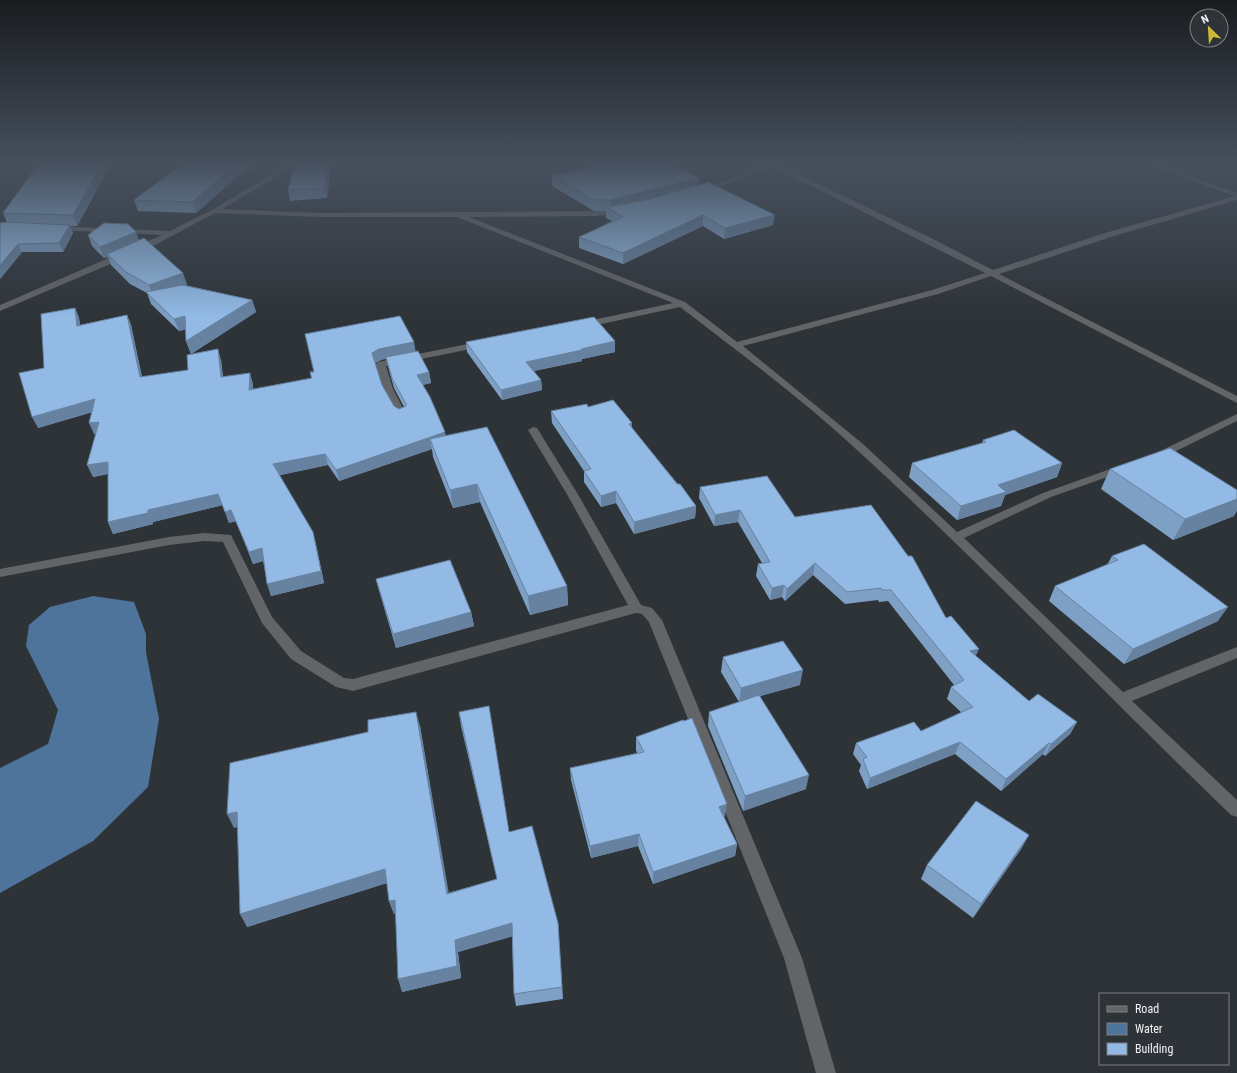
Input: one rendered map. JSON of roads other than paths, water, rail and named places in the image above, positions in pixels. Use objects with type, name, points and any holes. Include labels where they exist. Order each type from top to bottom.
[{"type":"street","points":[[0,308],[152,243],[204,216]]},
{"type":"street","points":[[462,216],[682,304],[768,369],[859,446],[956,537],[1121,699],[1237,810]]},
{"type":"street","points":[[879,216],[926,239],[1237,400]]},
{"type":"street","points":[[736,345],[935,292],[994,274],[1108,235],[1172,216]]},
{"type":"street","points":[[51,228],[171,233]]},
{"type":"street","points":[[571,328],[682,304]]},
{"type":"street","points":[[402,416],[388,389],[381,364],[494,342]]},
{"type":"street","points":[[1150,459],[1237,417]]},
{"type":"street","points":[[533,430],[576,499],[603,551],[636,608]]},
{"type":"street","points":[[956,537],[1047,494],[1136,464]]},
{"type":"street","points":[[0,573],[169,541],[204,537],[228,538],[267,620],[296,655],[341,683],[353,685],[636,608],[647,611],[655,620],[793,958],[826,1073]]},
{"type":"street","points":[[1121,699],[1237,652]]},
{"type":"water","points":[[93,596],[134,602],[146,634],[146,652],[159,719],[148,787],[93,841],[0,893],[0,768],[48,744],[58,710],[26,646],[29,625],[50,607]]}]
